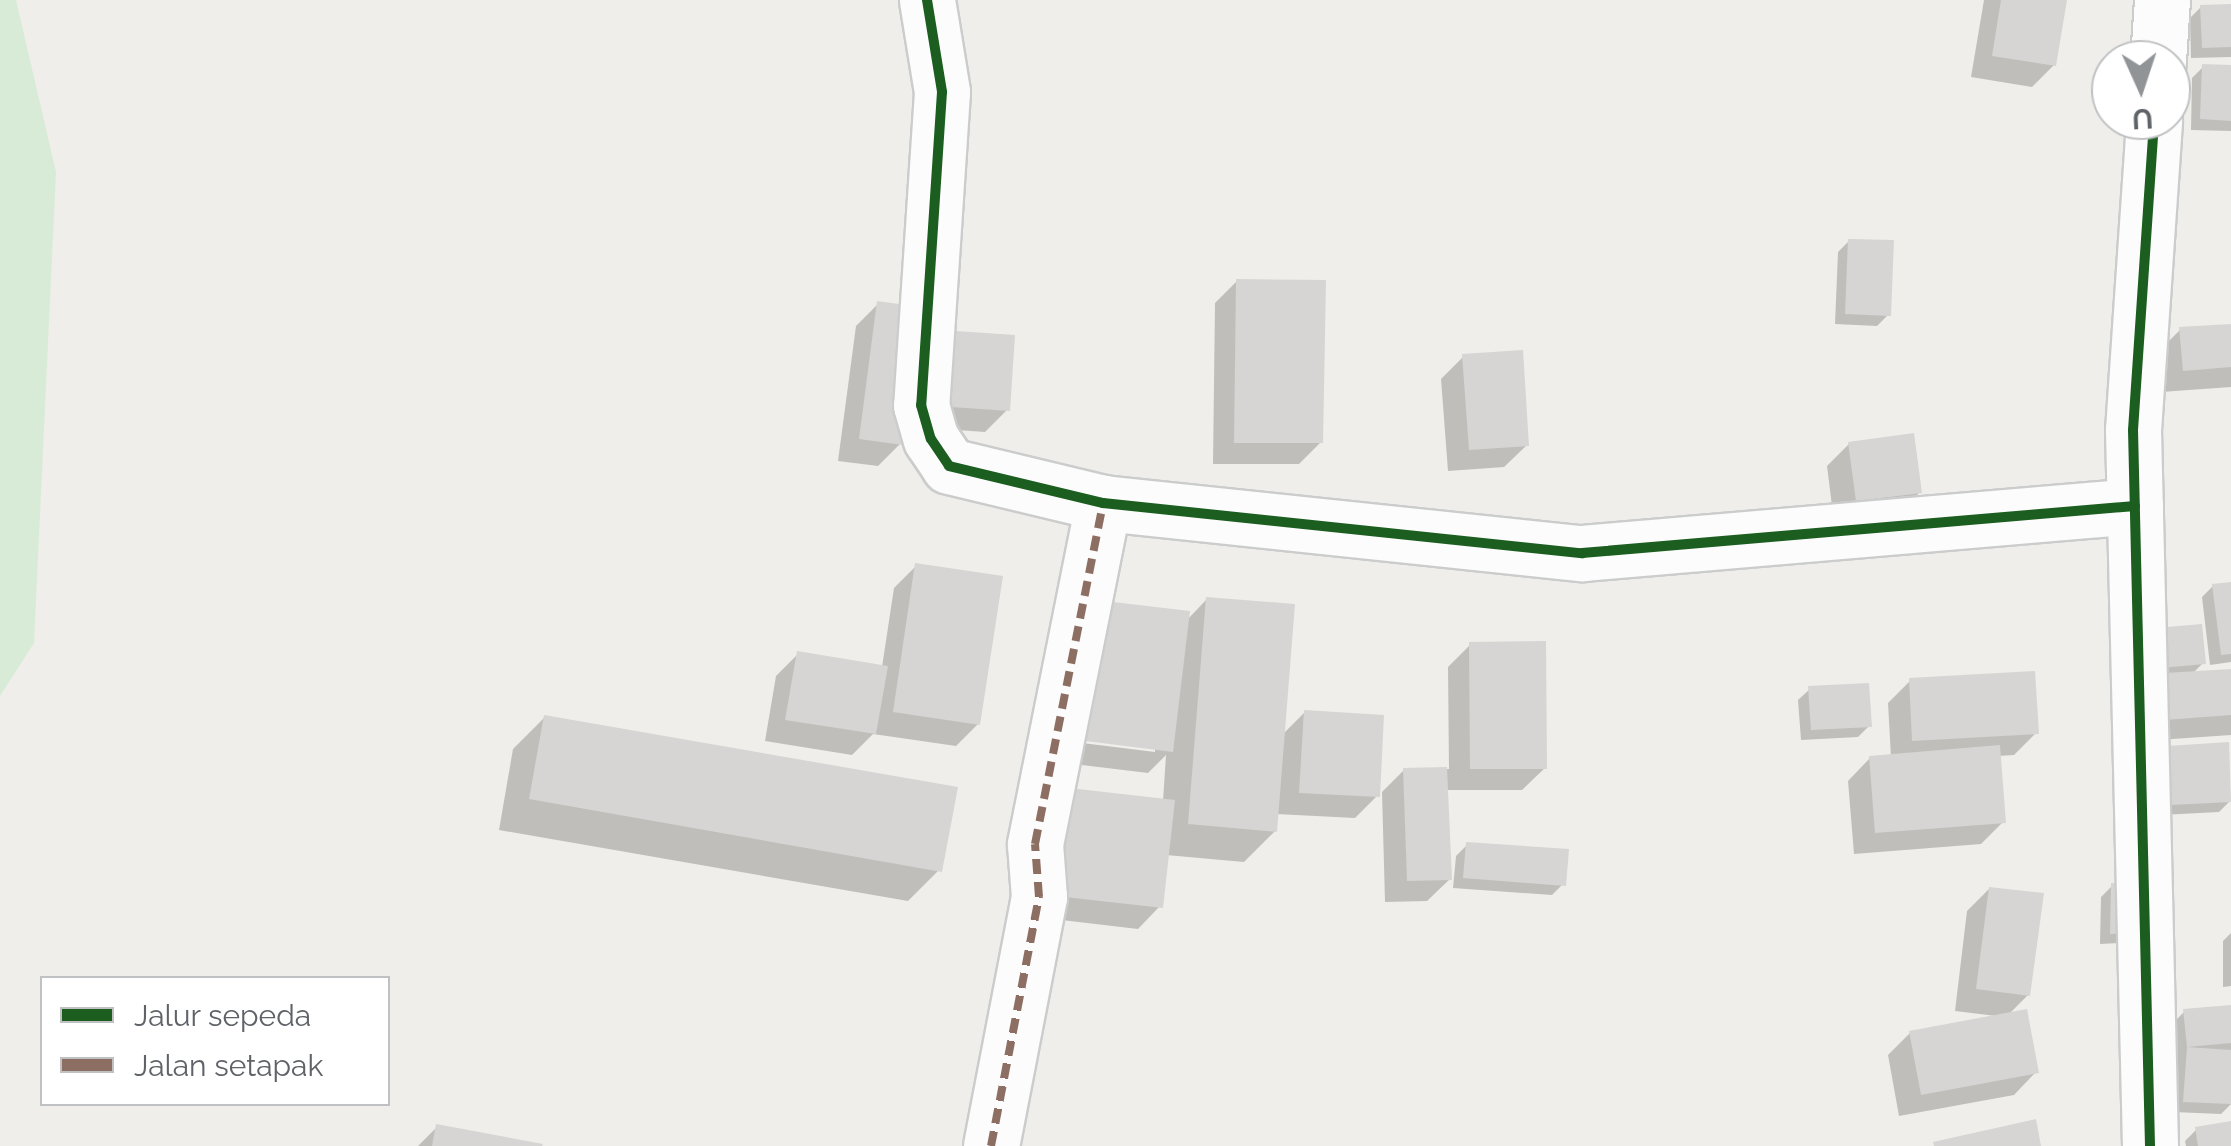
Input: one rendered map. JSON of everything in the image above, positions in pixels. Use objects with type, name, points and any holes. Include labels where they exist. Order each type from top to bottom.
[{"type":"street","points":[[927,0],[942,92],[921,405],[930,439],[950,466],[1103,503],[1582,553],[2136,506]]},
{"type":"street","points":[[2159,40],[2162,0]]},
{"type":"street","points":[[2150,1146],[2133,430],[2153,140]]},
{"type":"street","points":[[991,1146],[1039,897],[1035,844],[1103,503]]},
{"type":"green space","points":[[0,0],[16,0],[56,172],[34,643],[0,696]]},
{"type":"building","points":[[2001,0],[2067,0],[2056,66],[1992,56]]},
{"type":"building","points":[[2231,4],[2231,47],[2202,48],[2200,5]]},
{"type":"building","points":[[2202,64],[2231,65],[2231,121],[2200,119]]},
{"type":"building","points":[[1848,239],[1894,240],[1891,316],[1845,314]]},
{"type":"building","points":[[1236,279],[1326,280],[1323,443],[1234,443]]},
{"type":"building","points":[[877,301],[921,307],[903,445],[859,439]]},
{"type":"building","points":[[2231,324],[2231,367],[2183,371],[2179,327]]},
{"type":"building","points":[[941,330],[1015,335],[1010,411],[936,406]]},
{"type":"building","points":[[1523,350],[1529,446],[1469,450],[1462,354]]},
{"type":"building","points":[[1914,433],[1922,493],[1856,501],[1848,442]]},
{"type":"building","points":[[915,563],[1003,576],[980,725],[893,712]]},
{"type":"building","points":[[2231,582],[2231,654],[2221,655],[2212,584]]},
{"type":"building","points":[[1206,597],[1295,604],[1277,832],[1188,824]]},
{"type":"building","points":[[1096,600],[1190,611],[1173,752],[1078,740]]},
{"type":"building","points":[[2202,624],[2206,664],[2148,669],[2144,629]]},
{"type":"building","points":[[1546,641],[1547,769],[1470,769],[1469,642]]},
{"type":"building","points":[[797,651],[888,666],[876,734],[785,720]]},
{"type":"building","points":[[2231,669],[2231,715],[2151,721],[2148,674]]},
{"type":"building","points":[[2035,671],[2039,734],[1912,741],[1909,678]]},
{"type":"building","points":[[1869,683],[1872,727],[1811,730],[1808,686]]},
{"type":"building","points":[[1304,710],[1384,715],[1380,797],[1299,793]]},
{"type":"building","points":[[544,715],[958,787],[942,872],[529,799]]},
{"type":"building","points":[[2229,742],[2231,802],[2171,805],[2167,746]]},
{"type":"building","points":[[2000,745],[2006,823],[1875,833],[1869,756]]},
{"type":"building","points":[[1447,767],[1452,880],[1407,881],[1403,768]]},
{"type":"building","points":[[1069,788],[1175,800],[1163,908],[1056,896]]},
{"type":"building","points":[[1466,842],[1569,849],[1566,886],[1463,878]]},
{"type":"building","points":[[2111,883],[2133,883],[2133,933],[2110,934]]},
{"type":"building","points":[[1989,887],[2044,893],[2030,996],[1976,989]]},
{"type":"building","points":[[2231,1005],[2231,1043],[2187,1047],[2183,1009]]},
{"type":"building","points":[[2027,1009],[2039,1073],[1921,1095],[1909,1031]]},
{"type":"building","points":[[2187,1047],[2231,1050],[2231,1104],[2183,1102]]},
{"type":"building","points":[[2036,1119],[2041,1146],[1934,1146],[1933,1142]]},
{"type":"building","points":[[2231,1121],[2231,1146],[2198,1146],[2195,1127]]},
{"type":"building","points":[[436,1124],[543,1144],[432,1146]]},
{"type":"marked path","points":[[991,1146],[1039,897],[1035,844],[1103,503]]},
{"type":"cycle path","points":[[927,0],[942,92],[921,405],[931,439],[949,466],[1103,503],[1582,553],[2135,506]]},
{"type":"cycle path","points":[[2150,1146],[2133,430],[2153,140]]}]
